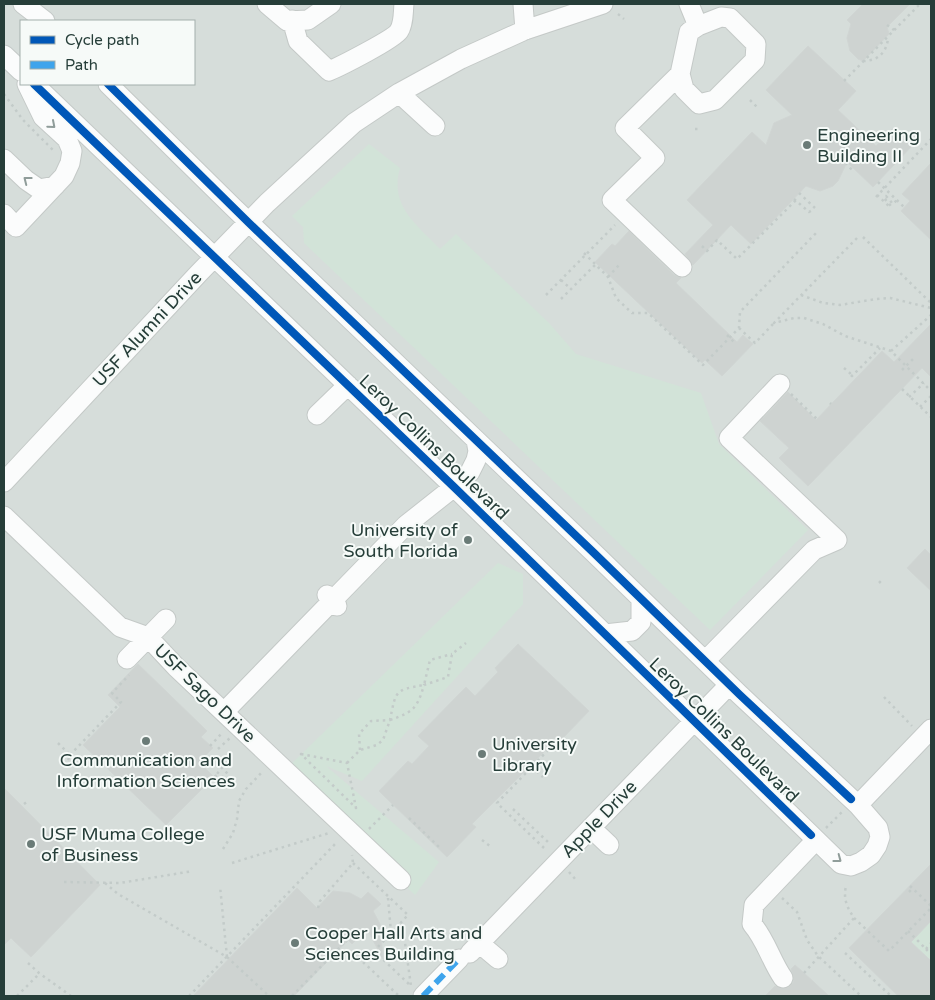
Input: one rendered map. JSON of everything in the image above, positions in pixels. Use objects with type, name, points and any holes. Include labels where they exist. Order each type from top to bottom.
[{"type":"street","points":[[22,4],[44,20]]},
{"type":"street","points":[[27,4],[44,20]]},
{"type":"street","points":[[267,4],[284,19],[292,20],[308,20],[331,4]]},
{"type":"street","points":[[292,20],[298,41],[329,71],[345,64],[398,33],[403,20],[404,4]]},
{"type":"street","points":[[523,4],[525,30]]},
{"type":"street","points":[[689,4],[698,26]]},
{"type":"street","name":"USF Alumni Drive","points":[[4,482],[249,222],[354,123],[399,93],[461,59],[525,30],[557,10],[610,9]]},
{"type":"street","points":[[721,17],[730,18],[756,44],[755,60],[715,100],[700,104],[690,99],[684,89],[680,74],[689,32],[698,26],[721,17]]},
{"type":"street","points":[[4,55],[20,72]]},
{"type":"street","points":[[680,74],[625,128],[655,158],[612,200],[682,267]]},
{"type":"street","points":[[4,214],[16,227],[64,176],[70,163],[72,151],[68,138],[43,117],[27,85]]},
{"type":"street","name":"Leroy Collins Boulevard","points":[[35,85],[454,487],[694,721],[819,836],[841,864],[851,866],[871,855],[880,837],[878,828],[852,806],[705,661],[109,85]]},
{"type":"street","points":[[399,93],[435,126]]},
{"type":"street","points":[[4,159],[26,180],[40,189],[55,186]]},
{"type":"street","points":[[317,415],[348,385]]},
{"type":"street","points":[[705,661],[814,550],[837,540],[729,438],[785,389]]},
{"type":"street","points":[[224,712],[406,525],[470,472],[478,451],[476,440]]},
{"type":"street","name":"USF Sago Drive","points":[[4,516],[39,562],[120,627],[148,637],[164,655],[401,880]]},
{"type":"street","points":[[605,634],[632,631],[641,622],[641,599]]},
{"type":"street","points":[[129,666],[148,637],[166,619]]},
{"type":"street","name":"Apple Drive","points":[[422,996],[591,828],[729,685]]},
{"type":"street","points":[[852,806],[931,730]]},
{"type":"street","points":[[591,828],[609,845]]},
{"type":"street","points":[[783,978],[770,958],[762,936],[752,924],[754,905],[819,836]]},
{"type":"street","points":[[469,951],[498,959]]},
{"type":"path","points":[[844,80],[920,4]]},
{"type":"path","points":[[610,9],[624,19]]},
{"type":"path","points":[[886,24],[894,30]]},
{"type":"path","points":[[863,61],[875,60],[882,55],[886,48],[888,36]]},
{"type":"path","points":[[750,100],[757,107]]},
{"type":"path","points":[[897,200],[893,204],[886,196],[884,198],[890,207],[877,196],[931,140]]},
{"type":"path","points":[[837,153],[852,170]]},
{"type":"path","points":[[878,182],[904,207]]},
{"type":"path","points":[[702,246],[707,251],[717,240],[737,259],[795,199],[809,212],[815,209],[799,193]]},
{"type":"path","points":[[546,295],[620,219]]},
{"type":"path","points":[[585,254],[608,277],[616,298],[621,303],[632,313],[648,313],[703,366],[739,328],[740,312],[817,232]]},
{"type":"path","points":[[863,237],[931,303]]},
{"type":"path","points":[[739,328],[755,343],[856,238]]},
{"type":"path","points":[[608,277],[620,264]]},
{"type":"path","points":[[562,299],[595,265]]},
{"type":"path","points":[[561,280],[571,289]]},
{"type":"path","points":[[801,295],[824,304],[840,305],[890,298],[931,308]]},
{"type":"path","points":[[891,351],[931,315]]},
{"type":"path","points":[[774,323],[794,318],[804,318],[823,324],[845,336],[891,351],[930,388]]},
{"type":"path","points":[[729,337],[735,343]]},
{"type":"path","points":[[844,368],[852,376],[880,348]]},
{"type":"path","points":[[902,370],[913,359]]},
{"type":"path","points":[[909,397],[924,384]]},
{"type":"path","points":[[785,389],[816,419]]},
{"type":"path","points":[[902,389],[931,417]]},
{"type":"path","points":[[920,407],[931,396]]},
{"type":"path","points":[[360,750],[359,734],[371,721],[390,720],[408,713],[419,702],[430,660],[452,654],[466,643]]},
{"type":"path","points":[[347,763],[360,750],[377,745],[383,740],[395,697],[402,689],[424,685],[448,677],[452,654]]},
{"type":"path","points":[[58,743],[68,757],[121,702],[112,693],[129,666]]},
{"type":"path","points":[[101,726],[102,721]]},
{"type":"path","points":[[210,746],[222,734]]},
{"type":"path","points":[[218,749],[226,741]]},
{"type":"path","points":[[544,848],[497,803],[501,796],[551,747]]},
{"type":"path","points":[[301,754],[320,757],[347,763],[356,808],[301,754]]},
{"type":"path","points":[[199,762],[203,760]]},
{"type":"path","points":[[223,850],[233,834],[237,820],[239,800],[246,789],[268,766]]},
{"type":"path","points":[[221,767],[229,775]]},
{"type":"path","points":[[532,767],[543,777]]},
{"type":"path","points":[[209,780],[218,773],[233,786]]},
{"type":"path","points":[[24,804],[28,801]]},
{"type":"path","points":[[370,828],[393,805]]},
{"type":"path","points":[[819,836],[852,806]]},
{"type":"path","points":[[513,808],[549,843]]},
{"type":"path","points":[[409,818],[440,848]]},
{"type":"path","points":[[232,862],[335,831]]},
{"type":"path","points":[[189,996],[342,838]]},
{"type":"path","points":[[482,840],[490,846]]},
{"type":"path","points":[[351,851],[353,863],[408,915],[402,921],[375,950],[411,986],[402,921]]},
{"type":"path","points":[[323,903],[319,907],[320,901],[353,863],[359,861]]},
{"type":"path","points":[[566,870],[576,880]]},
{"type":"path","points":[[64,882],[120,883],[193,871]]},
{"type":"path","points":[[105,883],[118,894],[227,957],[265,990],[269,996]]},
{"type":"path","points":[[220,886],[227,957]]},
{"type":"path","points":[[846,886],[844,896],[854,918],[889,951],[931,907],[910,886]]},
{"type":"path","points":[[909,892],[913,888]]},
{"type":"path","points":[[779,895],[797,912],[807,940],[818,956],[861,996]]},
{"type":"path","points":[[388,896],[391,933]]},
{"type":"path","points":[[804,973],[854,918]]},
{"type":"path","points":[[908,932],[928,951],[931,948]]},
{"type":"path","points":[[292,996],[346,941],[348,942]]},
{"type":"path","points":[[926,949],[931,943]]},
{"type":"path","points":[[845,953],[891,996]]},
{"type":"path","points":[[363,962],[399,996]]},
{"type":"path","points":[[28,963],[71,996]]},
{"type":"path","points":[[17,996],[39,973]]},
{"type":"shaded area","name":"University of South Florida","points":[[4,4],[931,4],[931,996],[4,996]]},
{"type":"green space","points":[[369,144],[400,168],[398,193],[407,214],[422,232],[440,249],[456,234],[549,323],[576,354],[701,393],[719,444],[808,530],[710,630],[304,243],[303,227],[292,216]]},
{"type":"green space","points":[[498,563],[523,574],[523,604],[362,781],[326,766],[439,862],[415,895],[285,770]]},
{"type":"green space","points":[[931,921],[931,956],[929,959],[911,942]]},
{"type":"building","points":[[863,4],[910,4],[887,27],[889,34],[863,61],[850,51],[847,38],[851,24],[847,20]]},
{"type":"building","name":"Engineering Building II","points":[[808,46],[856,91],[838,110],[876,146],[892,129],[911,147],[873,187],[847,162],[838,181],[833,186],[820,191],[806,186],[751,244],[731,225],[693,265],[685,254],[713,225],[687,200],[752,132],[766,145],[774,123],[792,115],[766,90]]},
{"type":"building","points":[[931,163],[931,240],[901,211],[910,201],[902,194]]},
{"type":"building","points":[[629,231],[674,275],[681,278],[676,283],[737,342],[743,335],[753,344],[722,376],[705,360],[702,363],[595,262],[612,244],[615,246]]},
{"type":"building","points":[[931,324],[931,377],[922,368],[808,486],[779,458],[789,448],[760,421],[788,392],[816,420],[882,351],[894,362]]},
{"type":"building","points":[[925,549],[931,555],[931,591],[907,568]]},
{"type":"building","name":"University Library","points":[[518,644],[589,711],[561,740],[558,738],[472,824],[476,827],[447,857],[379,791],[408,761],[412,764],[429,746],[418,736],[466,687],[475,696],[498,672],[495,668]]},
{"type":"building","name":"Communication and Information Sciences","points":[[138,664],[207,731],[201,737],[213,748],[199,762],[214,777],[166,825],[83,745],[120,707],[108,695]]},
{"type":"building","name":"USF Muma College of Business","points":[[4,788],[100,885],[31,957],[11,938],[4,945]]},
{"type":"building","points":[[931,864],[931,921],[911,942],[931,961],[931,996],[898,996],[849,948]]},
{"type":"building","name":"Cooper Hall Arts and Sciences Building","points":[[297,888],[317,908],[333,891],[350,893],[361,899],[368,892],[381,904],[373,911],[380,924],[383,959],[367,929],[352,944],[348,940],[294,996],[193,996]]},
{"type":"building","points":[[795,965],[829,996],[765,996],[775,986],[783,989],[793,983],[794,978],[791,969]]},
{"type":"marked path","points":[[423,996],[459,959]]},
{"type":"cycle path","points":[[35,85],[454,487],[811,835]]},
{"type":"cycle path","points":[[109,85],[249,223],[740,695],[851,799]]},
{"type":"place","name":"Engineering Building II","points":[[807,145]]},
{"type":"place","name":"University of South Florida","points":[[468,540]]},
{"type":"place","name":"Communication and Information Sciences","points":[[146,741]]},
{"type":"place","name":"University Library","points":[[482,754]]},
{"type":"place","name":"USF Muma College of Business","points":[[31,844]]},
{"type":"place","name":"Cooper Hall Arts and Sciences Building","points":[[295,943]]}]
